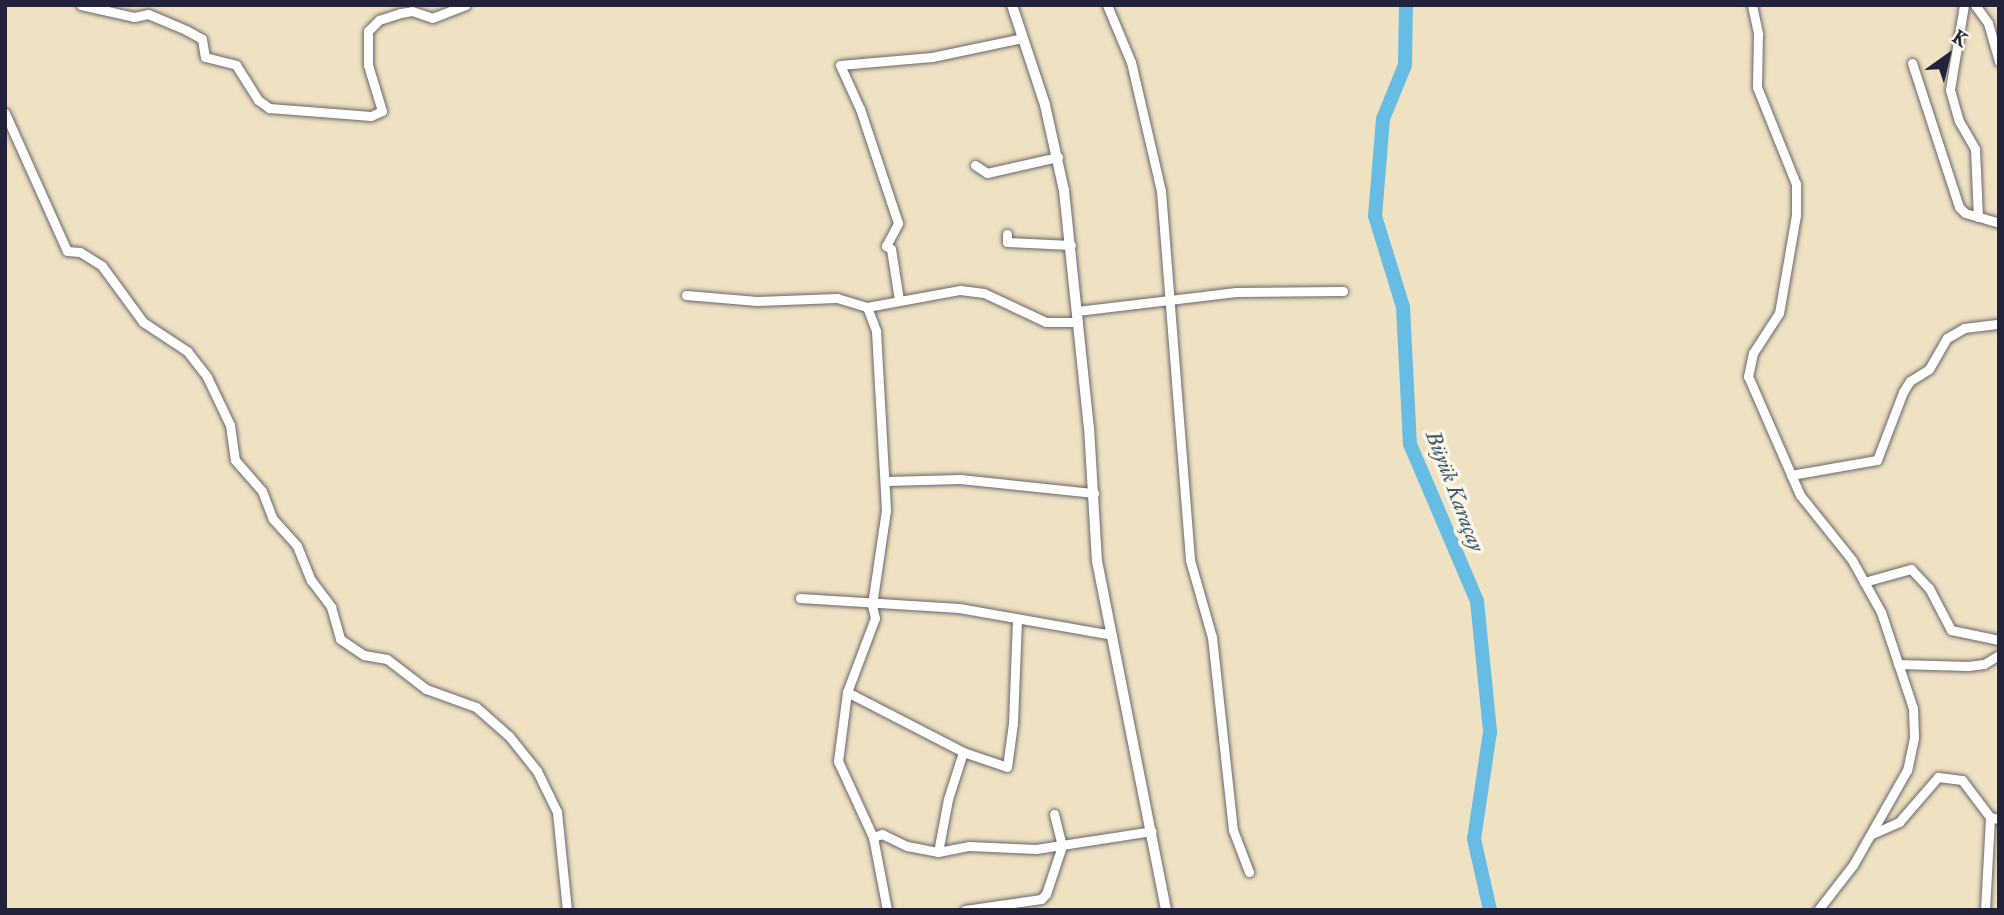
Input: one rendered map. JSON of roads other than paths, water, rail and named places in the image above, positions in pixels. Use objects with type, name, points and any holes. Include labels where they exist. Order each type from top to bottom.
[{"type":"street","points":[[81,5],[134,17],[148,13],[186,30],[202,39],[205,57],[236,65],[258,100],[269,108],[371,116],[382,111],[368,65],[368,31],[379,20],[401,13],[412,11],[432,18],[466,5]]},
{"type":"street","points":[[1012,5],[1058,157],[1070,245],[1094,493],[1097,561],[1166,910]]},
{"type":"street","points":[[1107,5],[1130,62],[1161,191],[1190,560],[1212,637],[1233,830],[1249,872]]},
{"type":"street","points":[[1752,5],[1758,34],[1757,87],[1796,184],[1796,215],[1779,313],[1753,353],[1748,376],[1800,495],[1864,582],[1881,612],[1913,708],[1914,738],[1907,770],[1871,835],[1818,910]]},
{"type":"street","points":[[1964,5],[1950,90],[1959,121],[1975,149],[1978,217]]},
{"type":"street","points":[[1975,5],[1988,23],[1999,61]]},
{"type":"street","points":[[899,300],[892,278],[891,248],[886,246],[898,223],[860,109],[840,65],[932,57],[1021,38]]},
{"type":"street","points":[[1912,63],[1959,207],[1978,217],[1999,223]]},
{"type":"street","points":[[5,113],[66,251],[80,252],[102,266],[143,322],[187,351],[206,377],[229,425],[236,460],[262,491],[273,519],[297,546],[311,580],[331,607],[340,639],[364,655],[387,659],[426,689],[476,708],[509,736],[537,771],[557,813],[567,910]]},
{"type":"street","points":[[975,164],[987,173],[1058,157]]},
{"type":"street","points":[[1007,234],[1007,242],[1070,245]]},
{"type":"street","points":[[685,295],[757,301],[837,298],[867,307],[971,291],[1046,322],[1170,298],[1343,291]]},
{"type":"street","points":[[867,307],[876,331],[887,481],[872,605],[872,631],[847,692],[838,761],[873,837],[887,910]]},
{"type":"street","points":[[1791,475],[1877,460],[1903,393],[1910,381],[1929,369],[1947,338],[1964,328],[1999,324]]},
{"type":"street","points":[[887,481],[960,479],[1094,493]]},
{"type":"street","points":[[1864,582],[1911,569],[1929,587],[1951,630],[1999,640]]},
{"type":"street","points":[[800,598],[872,605],[959,608],[1112,635]]},
{"type":"street","points":[[847,692],[963,752],[1007,767],[1013,723],[1017,619]]},
{"type":"street","points":[[1898,664],[1968,666],[1984,664],[1999,655]]},
{"type":"street","points":[[938,852],[948,799],[963,752]]},
{"type":"street","points":[[1871,835],[1899,822],[1938,777],[1952,776],[1968,785],[1994,818],[1985,910]]},
{"type":"street","points":[[965,910],[1041,899],[1062,846],[1054,814]]},
{"type":"street","points":[[873,837],[882,834],[907,846],[938,852],[970,846],[1036,849],[1152,831]]},
{"type":"waterway","name":"Büyük Karaçay","points":[[1406,5],[1405,65],[1383,119],[1375,216],[1403,307],[1410,444],[1477,601],[1490,732],[1474,839],[1490,910]]}]
